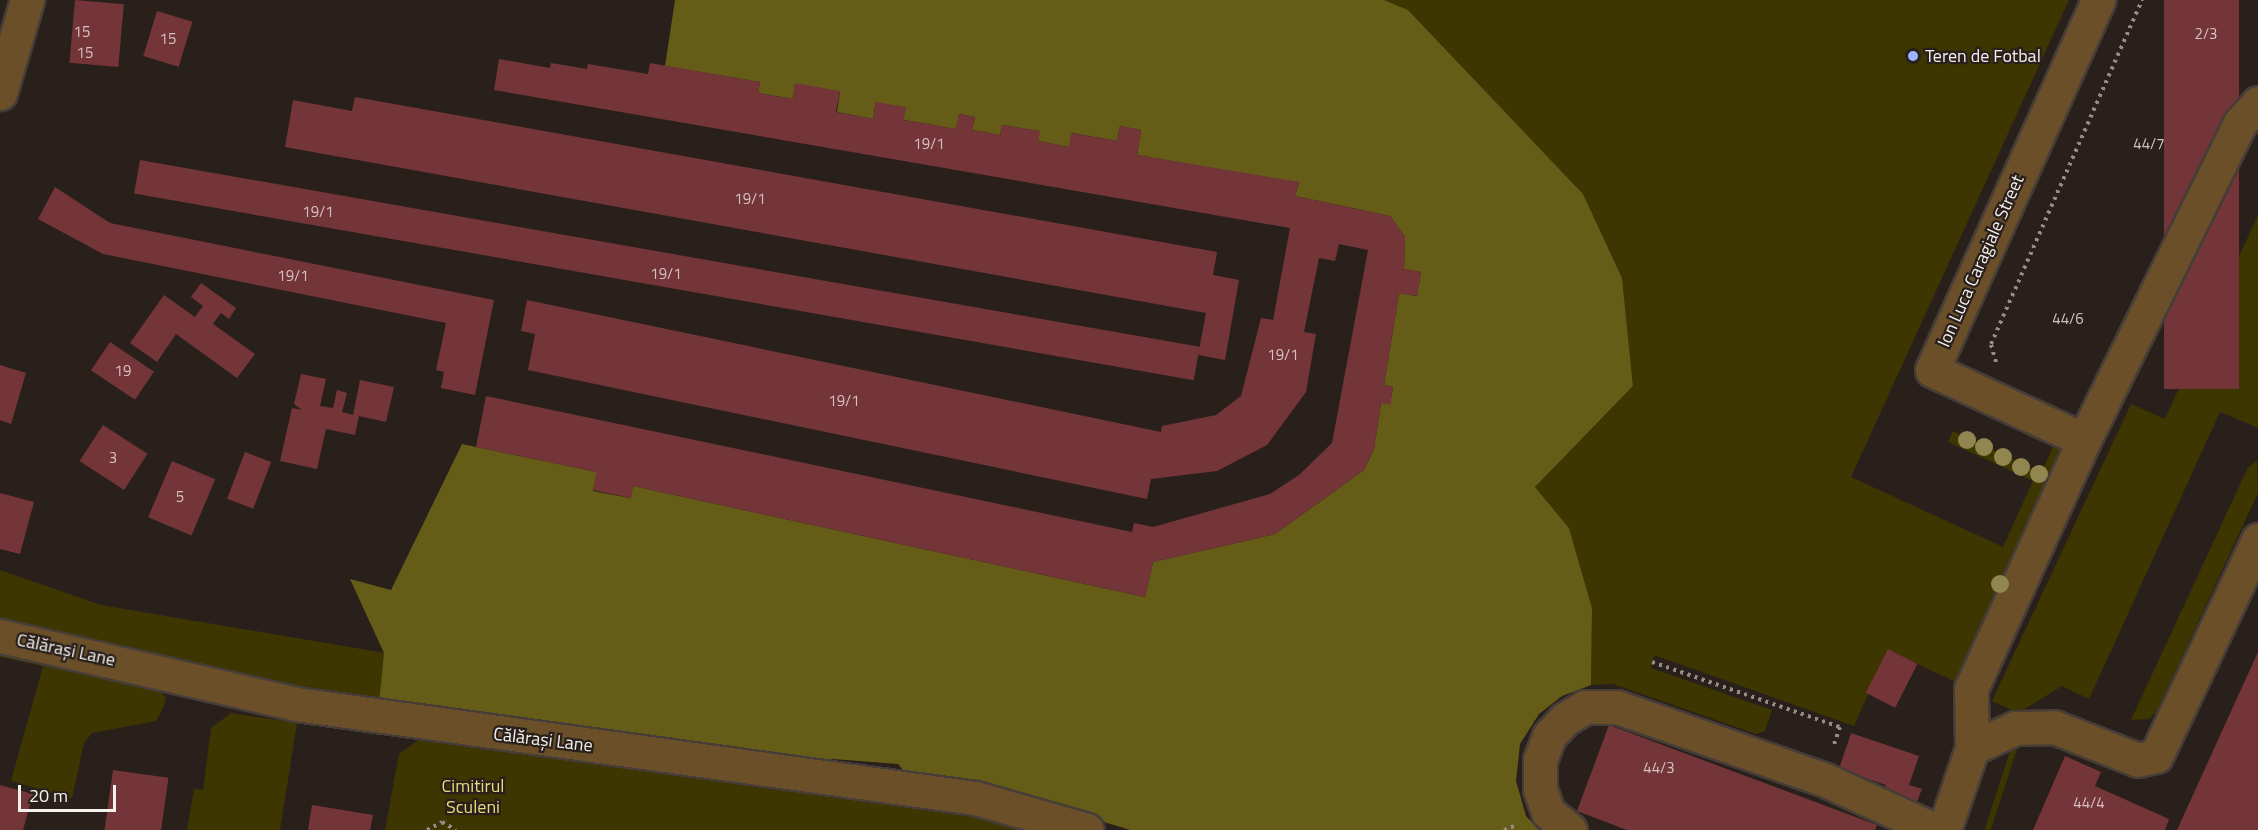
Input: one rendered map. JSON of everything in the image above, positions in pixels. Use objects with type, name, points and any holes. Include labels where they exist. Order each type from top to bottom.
[{"type":"street","points":[[0,93],[27,0]]},
{"type":"street","name":"Ion Luca Caragiale Street","points":[[2084,440],[1932,370],[2098,0]]},
{"type":"street","points":[[1944,830],[1972,748],[1971,689],[2084,440],[2240,123],[2258,104]]},
{"type":"street","points":[[1972,748],[2015,728],[2035,725],[2138,760],[2156,756],[2258,540]]},
{"type":"street","name":"Călărași Lane","points":[[0,636],[296,704],[940,792],[1087,830]]},
{"type":"street","points":[[1570,830],[1548,812],[1540,789],[1540,760],[1549,736],[1585,707],[1617,707],[1822,779],[1935,830]]},
{"type":"path","points":[[1998,367],[1991,344],[2142,0]]},
{"type":"path","points":[[1652,662],[1840,727],[1822,779]]},
{"type":"path","points":[[427,830],[442,822],[456,830]]},
{"type":"green space","points":[[1384,0],[2069,0],[1851,477],[2003,547],[2033,481],[1948,442],[1953,431],[2041,473],[2053,447],[2068,448],[1958,683],[1888,650],[1854,726],[1654,655],[1651,668],[1772,710],[1765,731],[1756,734],[1613,684],[1591,685],[1592,608],[1569,528],[1535,487],[1633,386],[1622,278],[1583,194],[1408,10]]},
{"type":"green space","points":[[2258,215],[2258,428],[2220,412],[2089,699],[2062,686],[2018,713],[1992,701],[2131,404],[2165,419]]},
{"type":"green space","points":[[2257,461],[2258,493],[2157,711],[2149,719],[2131,720],[2248,467]]},
{"type":"green space","points":[[0,570],[101,605],[385,653],[379,703],[0,623]]},
{"type":"green space","points":[[0,650],[151,683],[166,697],[164,706],[156,721],[92,733],[84,743],[72,798],[11,781],[43,666],[0,657]]},
{"type":"green space","points":[[231,713],[297,723],[280,830],[187,830],[194,789],[203,790],[211,728]]},
{"type":"green space","name":"Cimitirul Sculeni","points":[[425,735],[979,812],[1050,830],[385,830],[399,754]]},
{"type":"green space","points":[[2013,742],[2019,744],[1991,830],[1984,830]]},
{"type":"shaded area","points":[[675,0],[1384,0],[1408,10],[1583,194],[1622,278],[1633,386],[1535,487],[1569,528],[1592,608],[1591,685],[1562,696],[1539,714],[1520,744],[1516,781],[1526,816],[1539,830],[1130,830],[1046,804],[908,776],[898,764],[833,759],[825,765],[379,703],[384,653],[350,579],[391,590],[462,444],[597,472],[593,491],[630,498],[633,486],[1145,597],[1153,562],[1275,534],[1364,470],[1374,449],[1381,403],[1390,404],[1393,387],[1384,385],[1399,293],[1417,296],[1421,272],[1404,269],[1405,237],[1390,216],[1295,196],[1299,183],[1137,155],[1141,130],[1120,126],[1117,141],[1072,133],[1069,147],[1038,141],[1039,131],[1002,125],[1000,135],[972,130],[975,117],[959,114],[956,129],[904,120],[876,102],[873,119],[837,112],[840,92],[795,84],[793,99],[758,93],[760,82],[665,66]]},
{"type":"building","points":[[75,0],[124,4],[118,67],[70,63]]},
{"type":"building","points":[[2164,0],[2239,0],[2239,389],[2164,389]]},
{"type":"building","points":[[157,11],[192,22],[179,67],[143,56]]},
{"type":"building","points":[[499,59],[550,68],[551,63],[587,69],[588,64],[648,74],[650,63],[760,82],[758,93],[793,99],[795,83],[840,91],[836,112],[873,119],[876,102],[906,107],[904,120],[956,129],[959,114],[975,117],[972,130],[1000,135],[1002,125],[1040,131],[1038,141],[1069,147],[1071,133],[1117,141],[1120,126],[1141,130],[1137,155],[1299,182],[1295,196],[1390,216],[1405,237],[1404,269],[1421,272],[1417,296],[1399,293],[1384,385],[1393,387],[1390,405],[1381,403],[1374,449],[1364,470],[1275,534],[1153,562],[1145,597],[633,486],[631,498],[593,490],[597,472],[476,447],[486,396],[1132,532],[1134,523],[1153,527],[1270,494],[1299,475],[1332,443],[1368,250],[1339,244],[1335,261],[1319,258],[1304,332],[1316,334],[1306,392],[1267,445],[1217,471],[1151,479],[1147,499],[528,370],[535,334],[521,331],[527,300],[1161,432],[1162,426],[1216,415],[1241,396],[1261,318],[1273,320],[1290,228],[494,90]]},
{"type":"building","points":[[355,97],[1217,252],[1213,275],[1239,280],[1225,360],[1198,355],[1206,313],[285,147],[293,100],[352,111]]},
{"type":"building","points":[[140,160],[1200,347],[1194,380],[134,193]]},
{"type":"building","points":[[55,187],[110,223],[494,300],[475,395],[441,388],[444,372],[436,370],[446,323],[103,254],[38,219]]},
{"type":"building","points":[[201,283],[236,308],[229,319],[221,313],[213,324],[255,354],[237,378],[176,334],[157,362],[130,343],[164,295],[195,317],[203,306],[191,297]]},
{"type":"building","points":[[110,342],[154,372],[135,400],[91,370]]},
{"type":"building","points":[[0,365],[26,373],[11,424],[0,420]]},
{"type":"building","points":[[301,374],[326,379],[320,406],[333,408],[337,390],[347,393],[342,412],[353,415],[360,380],[394,387],[386,422],[359,416],[355,435],[326,429],[317,469],[280,461],[292,408],[302,410],[294,404]]},
{"type":"building","points":[[103,425],[147,454],[124,490],[80,461]]},
{"type":"building","points":[[245,452],[271,462],[253,509],[227,499]]},
{"type":"building","points":[[172,461],[215,479],[191,536],[148,517]]},
{"type":"building","points":[[0,493],[34,502],[20,554],[0,549]]},
{"type":"building","points":[[1888,649],[1917,664],[1895,708],[1866,693]]},
{"type":"building","points":[[2258,652],[2258,830],[2177,830]]},
{"type":"building","points":[[1609,725],[1877,825],[1875,830],[1627,830],[1577,811]]},
{"type":"building","points":[[1851,733],[1919,756],[1909,785],[1922,789],[1916,804],[1884,793],[1886,785],[1839,769]]},
{"type":"building","points":[[2065,756],[2101,772],[2095,786],[2169,819],[2165,830],[2033,830]]},
{"type":"building","points":[[113,770],[168,778],[161,830],[105,830]]},
{"type":"building","points":[[0,785],[33,794],[23,830],[0,830]]},
{"type":"building","points":[[312,805],[373,815],[370,830],[308,830]]},
{"type":"place","name":"Teren de Fotbal","points":[[1913,56]]}]
